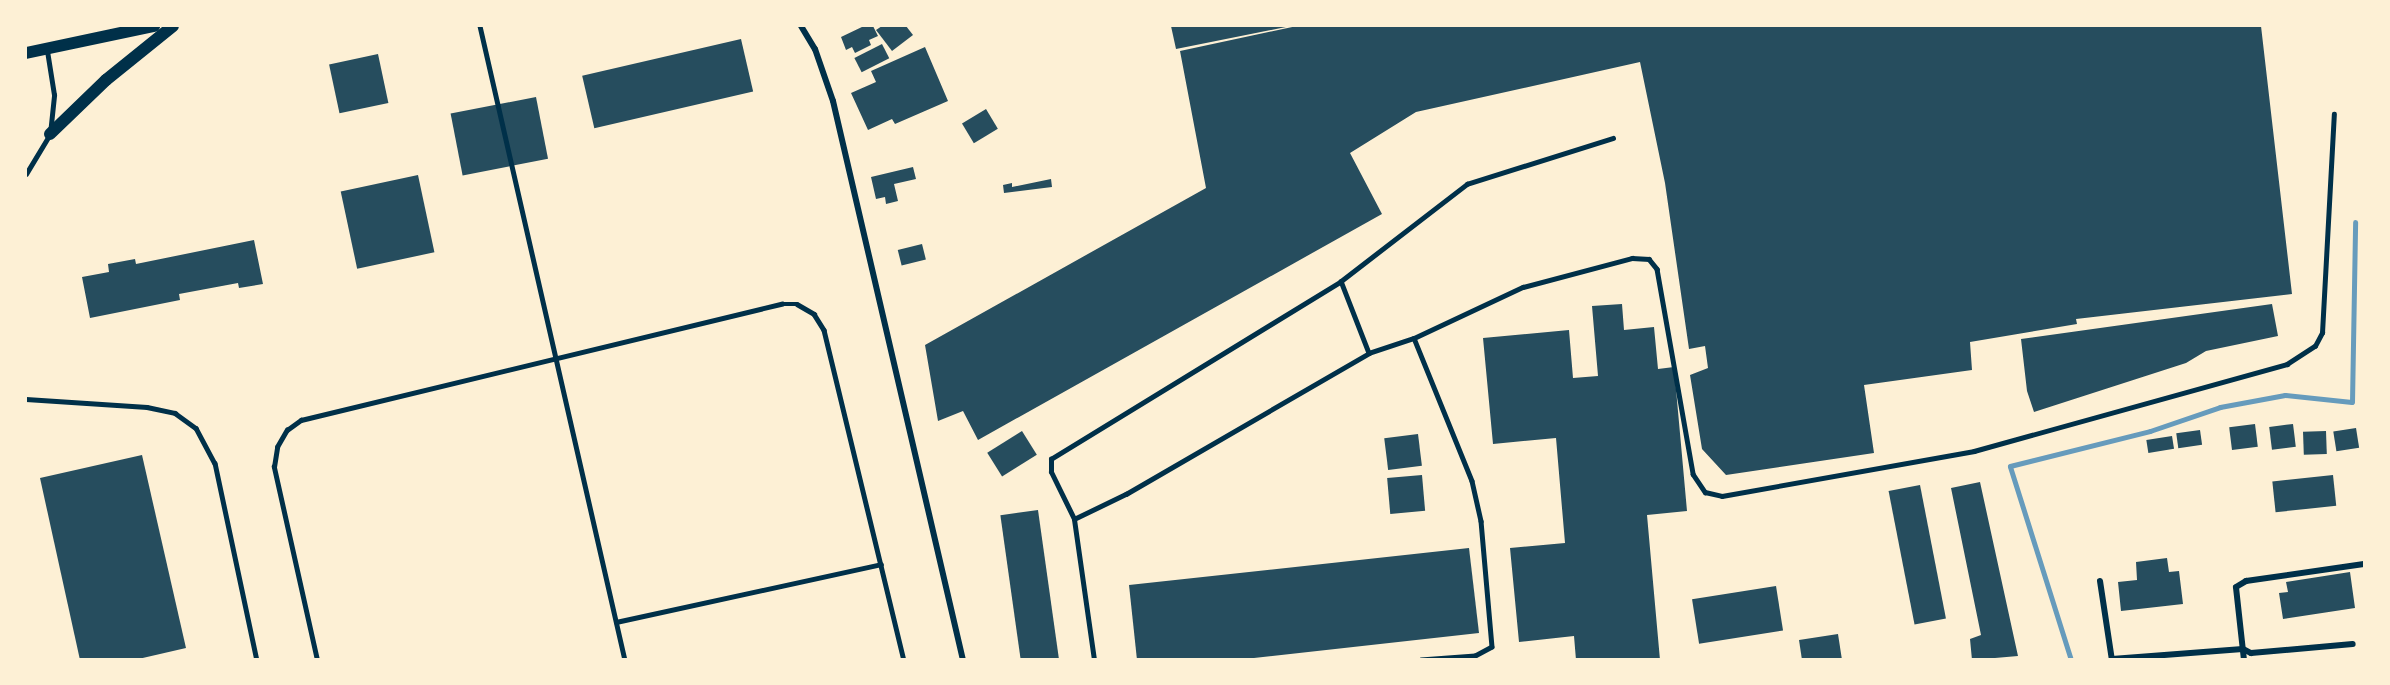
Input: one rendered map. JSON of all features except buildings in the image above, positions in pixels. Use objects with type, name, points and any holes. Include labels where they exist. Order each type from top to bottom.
[{"type":"main road","points":[[26,53],[154,26]]},
{"type":"main road","points":[[50,134],[106,80],[173,26]]},
{"type":"street","points":[[801,26],[815,49],[833,101],[963,660]]},
{"type":"street","points":[[2244,660],[2236,587],[2246,581],[2364,564]]},
{"type":"street","points":[[2100,581],[2112,659],[2243,649],[2251,653],[2353,644]]},
{"type":"lane","points":[[480,26],[625,660]]},
{"type":"lane","points":[[26,174],[50,134],[54,95],[46,48]]},
{"type":"lane","points":[[1074,519],[1126,494],[1369,353],[1414,338],[1523,287],[1632,258],[1649,259],[1658,269],[1694,474],[1705,492],[1722,496],[1974,451],[2287,364],[2314,346],[2322,333],[2334,114]]},
{"type":"lane","points":[[1094,660],[1074,519],[1052,472],[1051,459],[1341,281],[1467,184],[1613,138]]},
{"type":"lane","points":[[1341,281],[1369,353]]},
{"type":"lane","points":[[317,660],[274,467],[277,447],[287,430],[301,420],[782,304],[797,304],[814,314],[824,330],[904,660]]},
{"type":"lane","points":[[1414,338],[1472,481],[1481,522],[1492,647],[1475,656],[1421,660]]},
{"type":"lane","points":[[26,399],[147,407],[175,413],[196,428],[215,463],[257,660]]},
{"type":"lane","points":[[616,622],[881,564]]},
{"type":"waterway","points":[[2071,660],[2010,466],[2150,431],[2220,407],[2285,395],[2352,402],[2355,222]]}]
